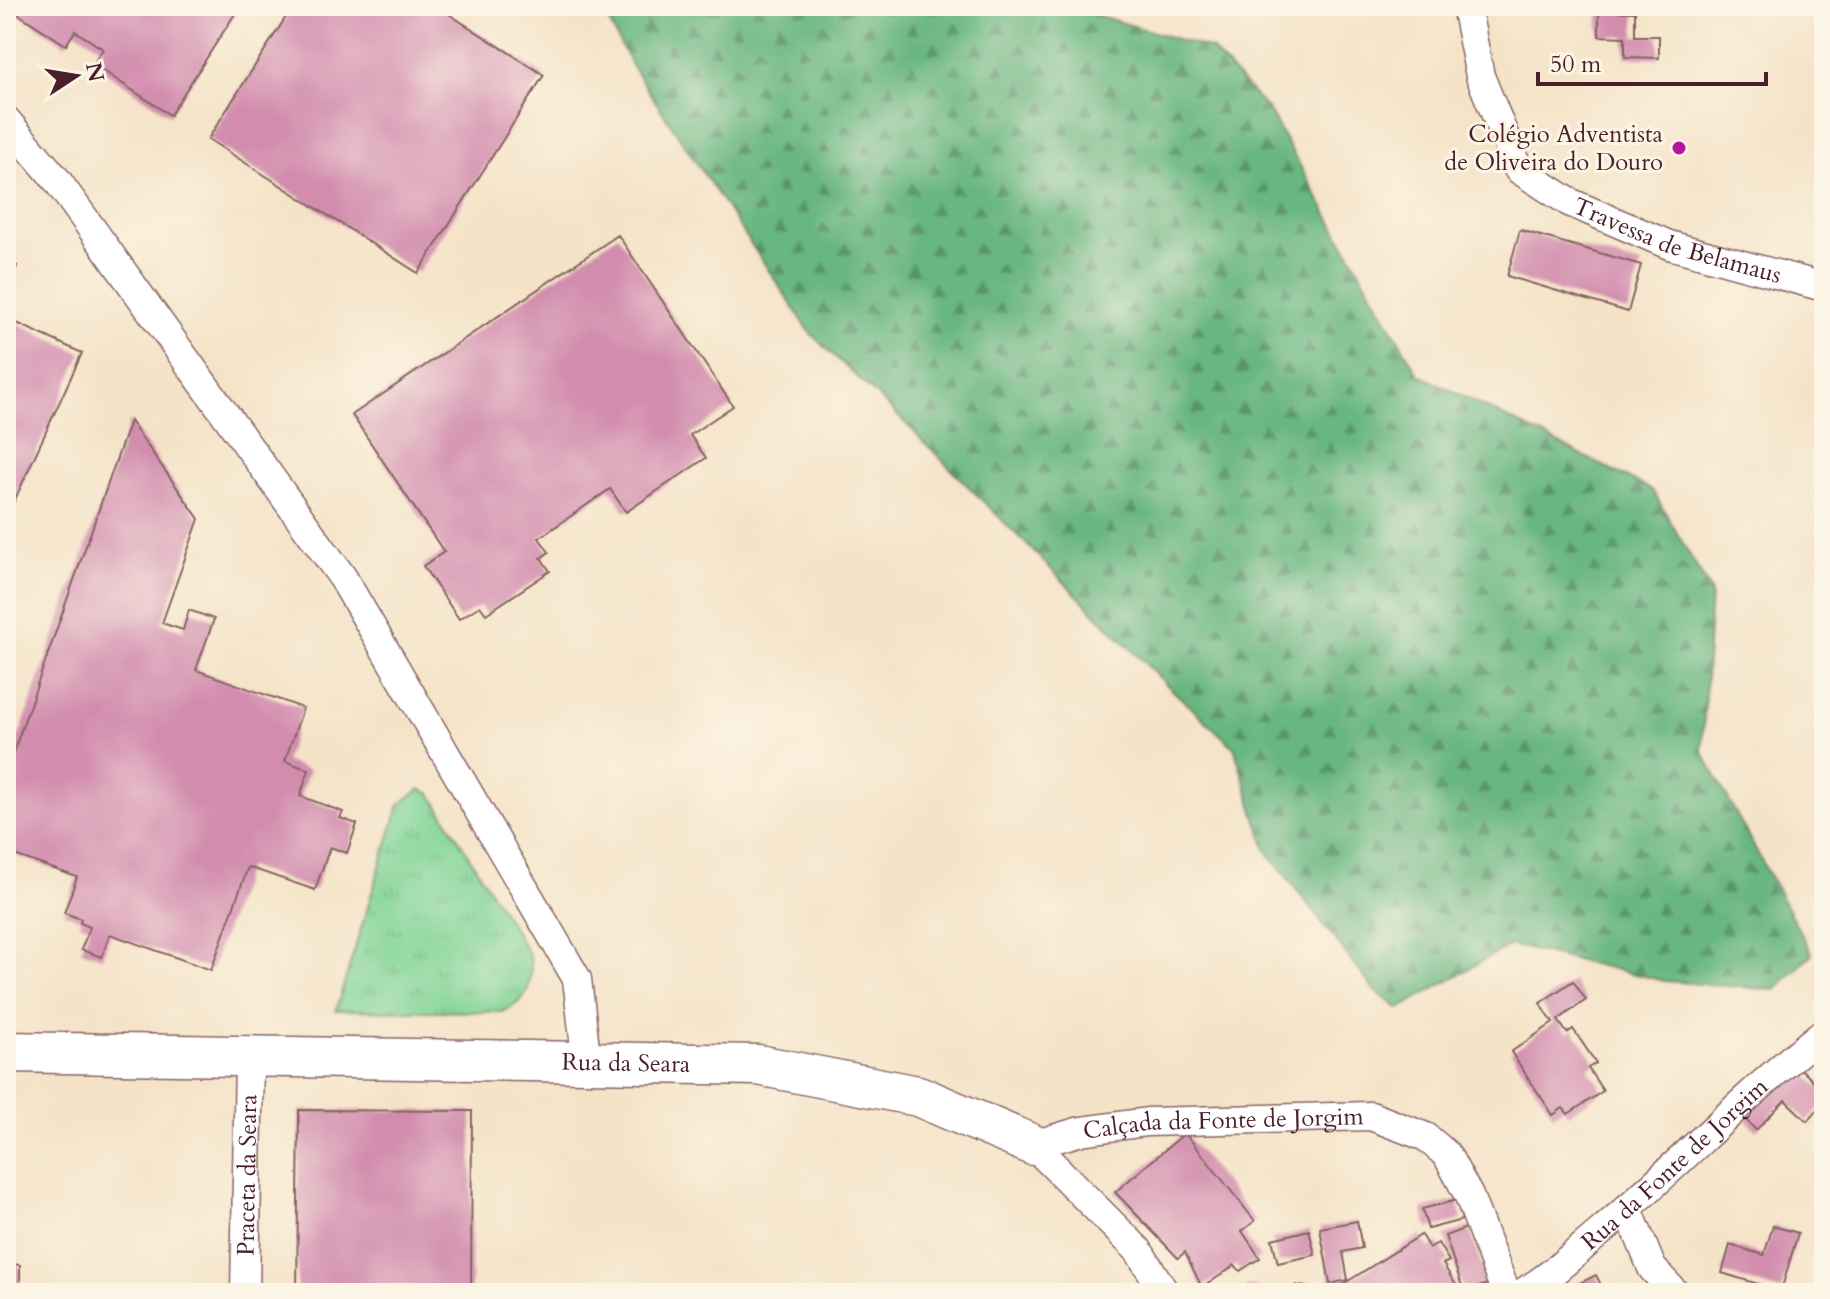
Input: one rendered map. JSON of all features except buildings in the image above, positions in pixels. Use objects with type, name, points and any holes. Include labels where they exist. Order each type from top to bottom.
[{"type":"street","name":"Travessa de Belamaus","points":[[1466,6],[1480,76],[1518,169],[1569,202],[1669,245],[1824,287]]},
{"type":"street","points":[[6,120],[56,179],[343,578],[577,979],[587,1064]]},
{"type":"street","name":"Rua da Fonte de Jorgim","points":[[1522,1293],[1540,1282],[1628,1209],[1783,1065],[1824,1032]]},
{"type":"street","name":"Rua da Seara","points":[[6,1052],[758,1065],[918,1096],[1033,1145],[1138,1250],[1165,1293]]},
{"type":"street","name":"Praceta da Seara","points":[[245,1293],[249,1058]]},
{"type":"street","name":"Calçada da Fonte de Jorgim","points":[[1033,1145],[1081,1131],[1147,1122],[1371,1116],[1426,1137],[1447,1155],[1469,1196],[1506,1293]]},
{"type":"street","points":[[1628,1209],[1652,1268],[1675,1293]]},
{"type":"green space","points":[[601,6],[1066,6],[1211,49],[1269,111],[1418,374],[1652,490],[1711,592],[1702,751],[1812,954],[1775,990],[1665,981],[1510,945],[1399,1009],[1374,990],[1266,850],[1234,747],[1170,688],[891,409],[812,335],[631,65]]},
{"type":"green space","points":[[420,789],[431,794],[530,956],[531,975],[527,991],[517,1003],[501,1012],[336,1010],[399,805]]},
{"type":"place","name":"Colégio Adventista de Oliveira do Douro","points":[[1679,148]]}]
